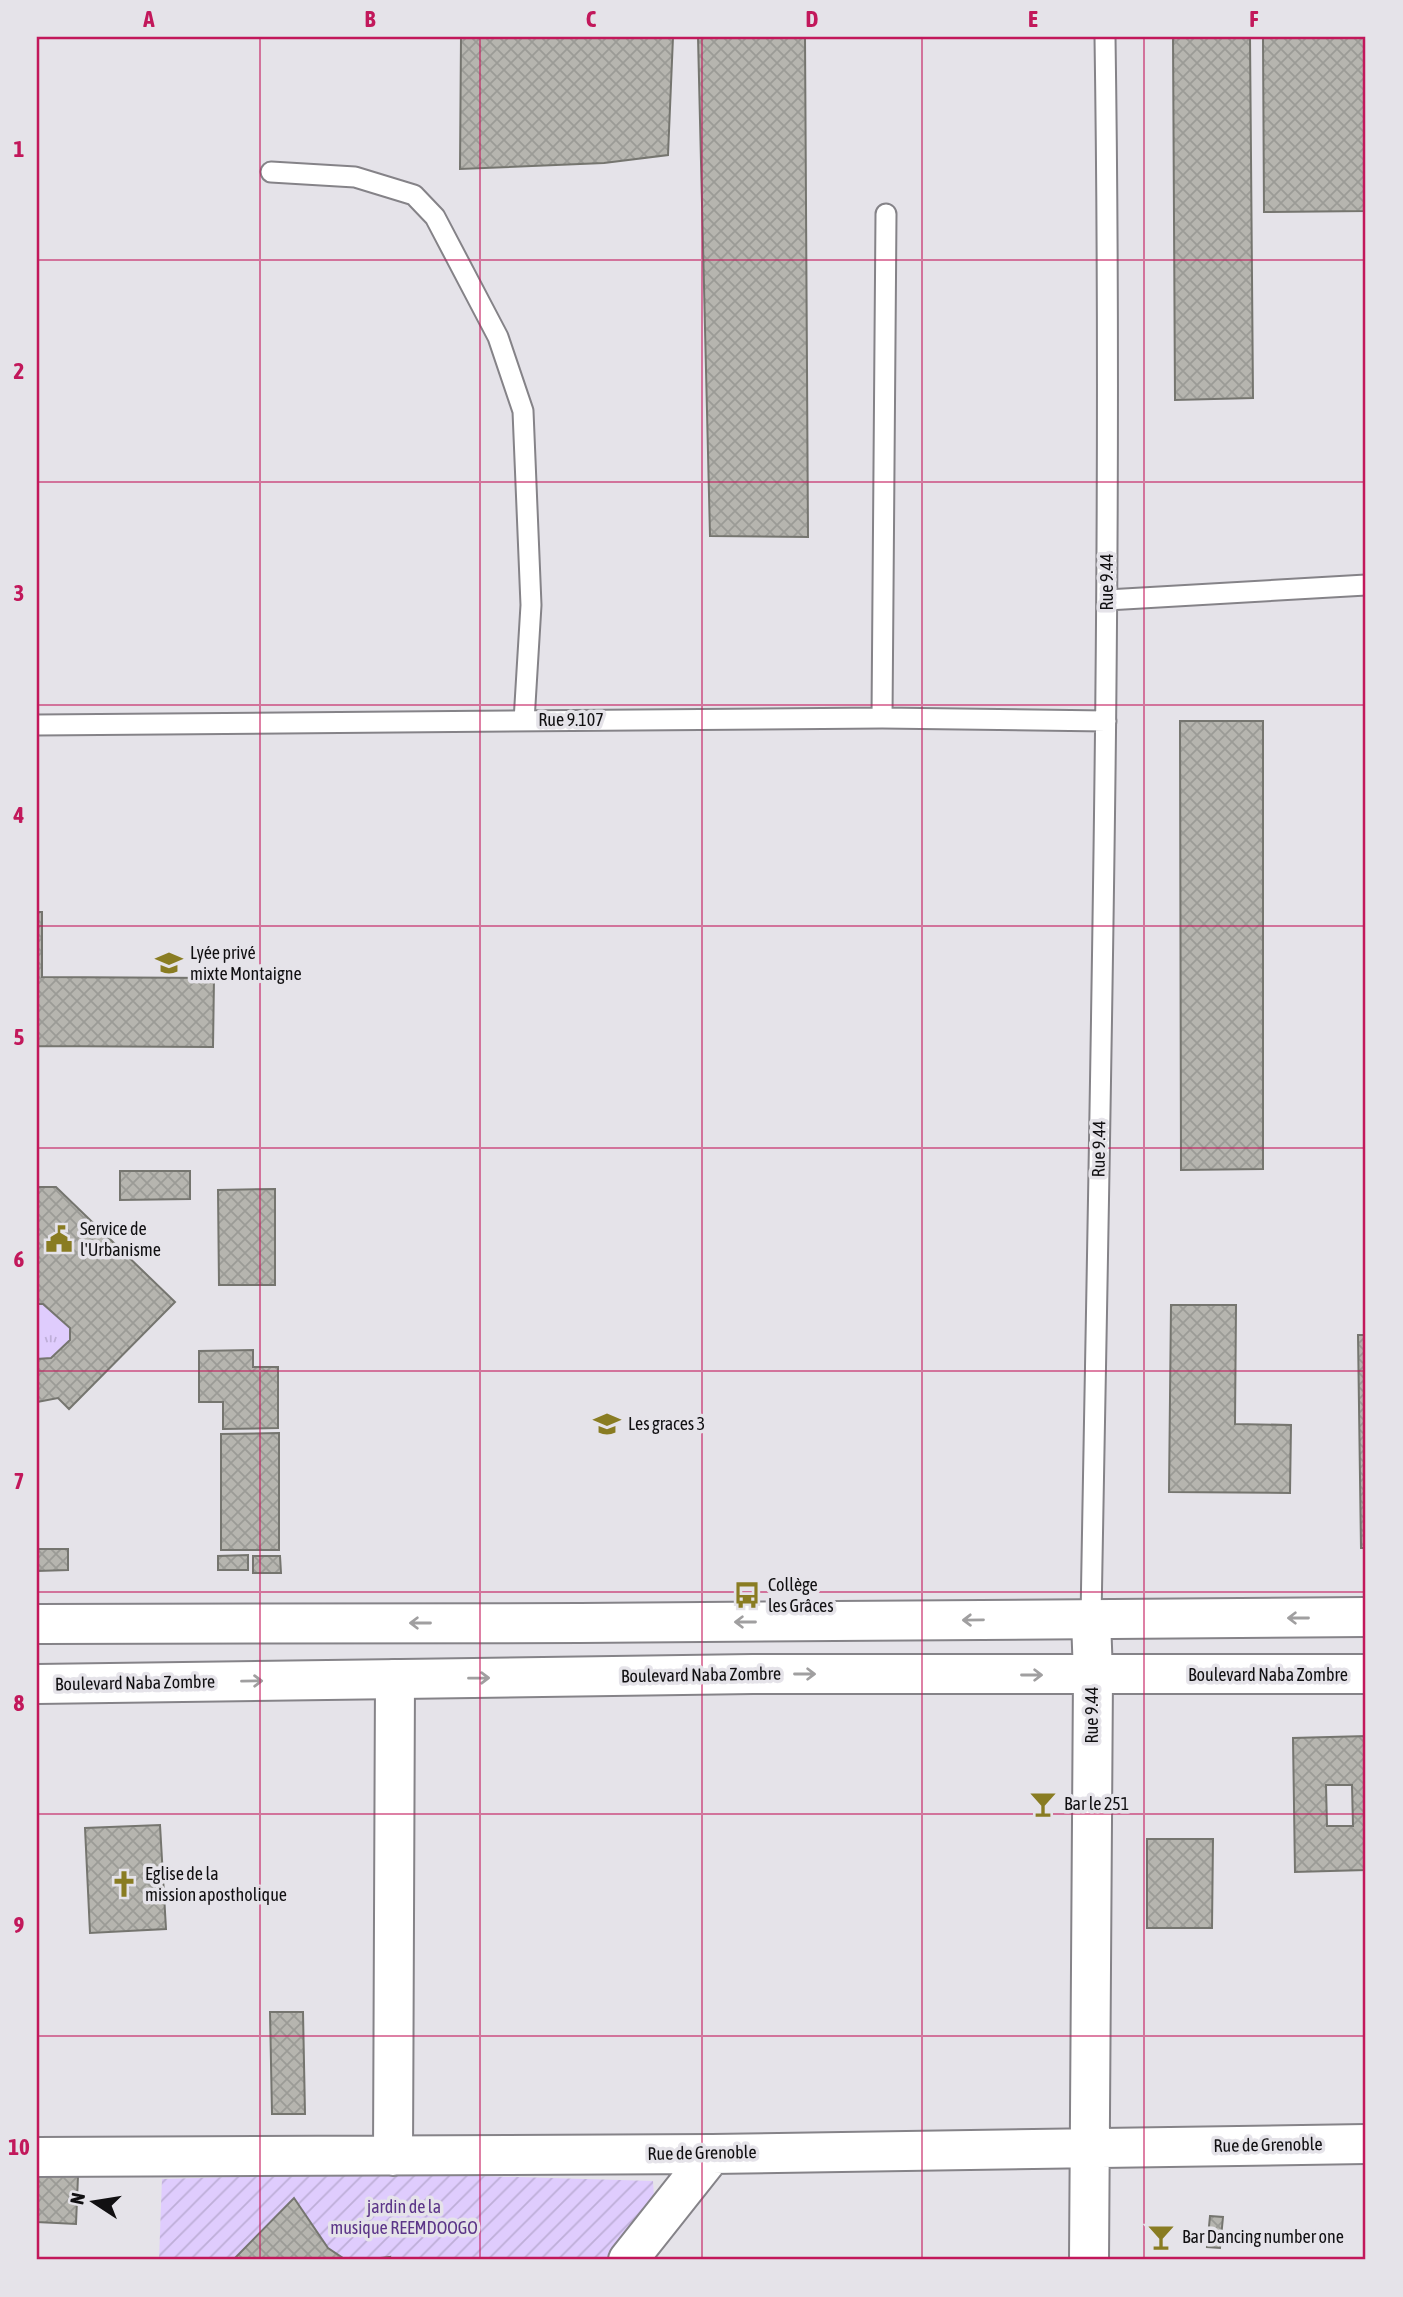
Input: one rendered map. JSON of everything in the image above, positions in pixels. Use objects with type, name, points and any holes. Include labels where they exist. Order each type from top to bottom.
[{"type":"main road","points":[[37,1623],[580,1623],[1366,1617]]},
{"type":"main road","name":"Rue 9.44","points":[[1089,2260],[1093,1675],[1091,1619]]},
{"type":"main road","name":"Boulevard Naba Zombre","points":[[37,1684],[753,1674],[1366,1674]]},
{"type":"main road","points":[[393,2156],[395,1679]]},
{"type":"main road","name":"Rue de Grenoble","points":[[37,2157],[712,2154],[1089,2146],[1366,2144]]},
{"type":"main road","points":[[628,2260],[712,2154]]},
{"type":"lane","name":"Rue 9.44","points":[[1091,1619],[1106,721],[1108,189],[1105,37]]},
{"type":"lane","points":[[271,172],[355,177],[414,195],[435,217],[498,337],[523,411],[531,605],[524,721]]},
{"type":"lane","points":[[882,718],[886,214]]},
{"type":"lane","points":[[1107,600],[1366,585]]},
{"type":"lane","name":"Rue 9.107","points":[[37,725],[882,718],[1106,721]]},
{"type":"green space","points":[[37,1304],[43,1304],[70,1328],[70,1340],[51,1358],[37,1359]]},
{"type":"green space","name":"jardin de la musique REEMDOOGO","points":[[373,2173],[653,2181],[655,2212],[615,2260],[159,2260],[162,2179]]},
{"type":"building","points":[[461,37],[673,37],[668,155],[604,163],[460,169]]},
{"type":"building","points":[[698,37],[805,37],[808,537],[710,536]]},
{"type":"building","points":[[1173,37],[1250,37],[1253,398],[1175,400]]},
{"type":"building","points":[[1263,37],[1366,37],[1366,211],[1264,212]]},
{"type":"building","points":[[1180,721],[1263,721],[1263,1169],[1181,1170]]},
{"type":"building","points":[[37,912],[42,912],[42,977],[214,978],[213,1047],[37,1046]]},
{"type":"building","points":[[120,1171],[190,1171],[190,1199],[120,1200]]},
{"type":"building","points":[[37,1187],[56,1187],[175,1302],[69,1409],[58,1398],[37,1402],[37,1359],[51,1358],[70,1340],[70,1328],[43,1304],[37,1304]]},
{"type":"building","points":[[275,1189],[275,1285],[219,1285],[218,1190]]},
{"type":"building","points":[[1171,1305],[1236,1305],[1235,1424],[1291,1425],[1290,1493],[1169,1492]]},
{"type":"building","points":[[1358,1335],[1366,1335],[1366,1548],[1361,1548]]},
{"type":"building","points":[[253,1350],[253,1367],[278,1367],[278,1428],[223,1429],[223,1402],[199,1402],[199,1351]]},
{"type":"building","points":[[279,1433],[279,1550],[221,1550],[221,1434]]},
{"type":"building","points":[[38,1549],[68,1549],[68,1570],[38,1571]]},
{"type":"building","points":[[248,1555],[248,1570],[218,1570],[218,1556]]},
{"type":"building","points":[[253,1556],[280,1556],[281,1573],[253,1573]]},
{"type":"building","points":[[1366,1736],[1366,1870],[1295,1872],[1293,1738]],"holes":[[[1326,1785],[1352,1785],[1353,1826],[1327,1826]]]},
{"type":"building","points":[[160,1825],[166,1929],[90,1933],[85,1828]]},
{"type":"building","points":[[1147,1839],[1213,1839],[1212,1928],[1147,1928]]},
{"type":"building","points":[[270,2012],[303,2012],[305,2114],[272,2114]]},
{"type":"building","points":[[37,2174],[78,2176],[76,2224],[37,2222]]},
{"type":"building","points":[[294,2198],[328,2248],[346,2260],[233,2260]]},
{"type":"building","points":[[1210,2216],[1223,2217],[1220,2248],[1207,2247]]},
{"type":"building","points":[[390,2257],[389,2260],[362,2260]]},
{"type":"place","name":"Lyée privé mixte Montaigne","points":[[169,963]]},
{"type":"place","name":"Service de l'Urbanisme","points":[[59,1239]]},
{"type":"place","name":"Les graces 3","points":[[607,1424]]},
{"type":"place","name":"Collège les Grâces","points":[[747,1595]]},
{"type":"place","name":"Bar le 251","points":[[1043,1804]]},
{"type":"place","name":"Eglise de la mission apostholique","points":[[124,1884]]},
{"type":"place","name":"Bar Dancing number one","points":[[1161,2237]]}]
